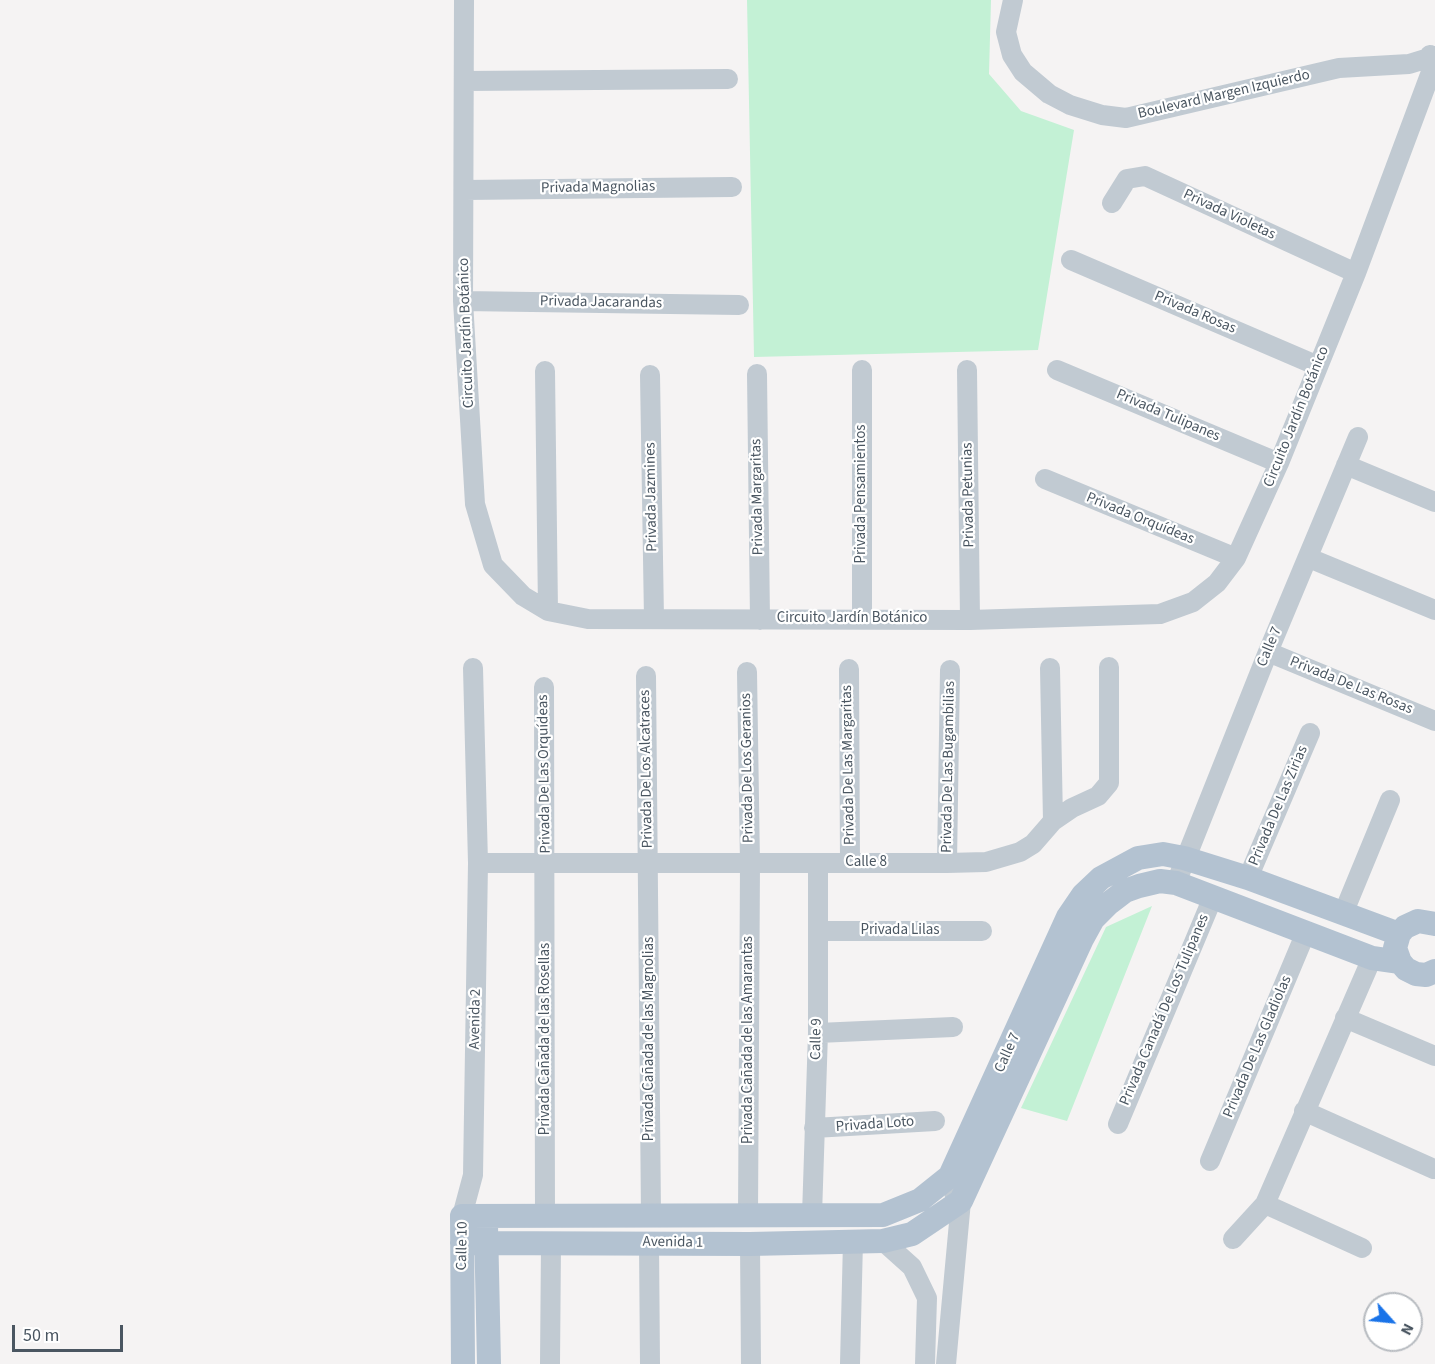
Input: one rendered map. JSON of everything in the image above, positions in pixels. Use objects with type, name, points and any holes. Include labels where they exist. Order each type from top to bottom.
[{"type":"main road","name":"Calle 7","points":[[883,1215],[920,1200],[950,1176],[974,1129],[1068,917],[1083,895],[1101,878],[1138,858],[1163,854],[1184,858]]},
{"type":"main road","points":[[1184,858],[1248,878],[1399,934]]},
{"type":"main road","name":"Calle 7","points":[[962,1201],[1093,919],[1125,891],[1160,881],[1176,883]]},
{"type":"main road","points":[[1176,883],[1372,958],[1400,962],[1416,974],[1426,975],[1435,971]]},
{"type":"main road","points":[[1400,962],[1395,948],[1399,934],[1413,922],[1428,921],[1435,924]]},
{"type":"main road","points":[[883,1241],[912,1234],[962,1201]]},
{"type":"main road","name":"Avenida 1","points":[[462,1216],[883,1215]]},
{"type":"main road","name":"Calle 10","points":[[462,1216],[463,1364]]},
{"type":"main road","name":"Calle 10","points":[[486,1216],[489,1364]]},
{"type":"main road","name":"Avenida 1","points":[[462,1243],[750,1244],[883,1241]]},
{"type":"street","name":"Circuito Jardín Botánico","points":[[464,0],[463,302],[475,504],[493,565],[523,596],[548,611],[588,619],[970,620],[1160,614],[1192,602],[1217,583],[1236,558],[1279,462],[1356,273],[1433,64]]},
{"type":"street","name":"Boulevard Margen Izquierdo","points":[[1013,0],[1006,32],[1012,55],[1023,72],[1049,94],[1091,112],[1126,118],[1339,68],[1433,64]]},
{"type":"street","points":[[465,81],[728,79]]},
{"type":"street","name":"Privada Violetas","points":[[1112,203],[1127,179],[1145,176],[1356,273]]},
{"type":"street","name":"Privada Magnolias","points":[[465,190],[732,187]]},
{"type":"street","name":"Privada Rosas","points":[[1071,260],[1318,366]]},
{"type":"street","name":"Privada Jacarandas","points":[[463,302],[739,305]]},
{"type":"street","name":"Privada Pensamientos","points":[[862,370],[862,618]]},
{"type":"street","name":"Privada Petunias","points":[[967,370],[970,620]]},
{"type":"street","name":"Privada Tulipanes","points":[[1057,370],[1279,462]]},
{"type":"street","points":[[545,371],[548,611]]},
{"type":"street","name":"Privada Margaritas","points":[[757,374],[760,620]]},
{"type":"street","name":"Privada Jazmines","points":[[650,375],[654,619]]},
{"type":"street","name":"Calle 7","points":[[1176,883],[1184,858],[1268,652],[1358,437]]},
{"type":"street","points":[[1346,465],[1435,502]]},
{"type":"street","name":"Privada Orquídeas","points":[[1045,479],[1236,558]]},
{"type":"street","points":[[1309,558],[1435,610]]},
{"type":"street","name":"Privada De Las Rosas","points":[[1268,652],[1435,721]]},
{"type":"street","name":"Calle 8","points":[[478,863],[546,861],[750,864],[947,863],[986,862],[1020,852],[1033,844],[1053,821],[1072,808],[1103,793],[1109,783],[1108,667]]},
{"type":"street","name":"Avenida 2","points":[[473,668],[478,863],[473,1176]]},
{"type":"street","points":[[1050,668],[1053,821]]},
{"type":"street","name":"Privada De Las Margaritas","points":[[849,669],[850,862]]},
{"type":"street","name":"Privada De Las Bugambilias","points":[[947,863],[950,670]]},
{"type":"street","name":"Privada De Los Geranios","points":[[747,672],[750,864]]},
{"type":"street","name":"Privada De Los Alcatraces","points":[[646,676],[649,862]]},
{"type":"street","name":"Privada De Las Orquídeas","points":[[544,687],[546,861]]},
{"type":"street","name":"Privada De Las Zirias","points":[[1248,878],[1310,733]]},
{"type":"street","points":[[1343,914],[1390,800]]},
{"type":"street","name":"Privada Cañada de las Rosellas","points":[[545,1217],[546,861]]},
{"type":"street","name":"Privada Cañada de las Magnolias","points":[[649,862],[651,1215]]},
{"type":"street","name":"Calle 9","points":[[812,1215],[818,1033],[818,863]]},
{"type":"street","name":"Privada Cañada de las Amarantas","points":[[748,1215],[750,864]]},
{"type":"street","name":"Privada Canadá De Los Tulipanes","points":[[1118,1124],[1213,897]]},
{"type":"street","name":"Privada Lilas","points":[[818,931],[982,931]]},
{"type":"street","name":"Privada De Las Gladiolas","points":[[1210,1161],[1306,932]]},
{"type":"street","points":[[1233,1239],[1265,1204],[1372,958]]},
{"type":"street","points":[[1345,1018],[1435,1056]]},
{"type":"street","points":[[818,1033],[953,1027]]},
{"type":"street","points":[[1304,1111],[1434,1169]]},
{"type":"street","name":"Privada Loto","points":[[814,1128],[935,1121]]},
{"type":"street","name":"Calle 10","points":[[462,1216],[473,1176]]},
{"type":"street","name":"Calle 10","points":[[473,1176],[486,1216]]},
{"type":"street","points":[[943,1182],[962,1201]]},
{"type":"street","name":"Calle 7","points":[[946,1364],[962,1201]]},
{"type":"street","points":[[1265,1204],[1362,1248]]},
{"type":"street","points":[[720,1216],[720,1244]]},
{"type":"street","points":[[850,1364],[853,1241]]},
{"type":"street","points":[[883,1241],[912,1266],[927,1298],[925,1364]]},
{"type":"street","points":[[550,1364],[551,1243]]},
{"type":"street","points":[[649,1243],[650,1364]]},
{"type":"street","points":[[750,1244],[751,1364]]},
{"type":"green space","points":[[747,0],[991,0],[989,74],[1021,111],[1074,130],[1038,350],[754,357]]},
{"type":"green space","points":[[1152,906],[1067,1121],[1021,1108],[1106,927]]}]
